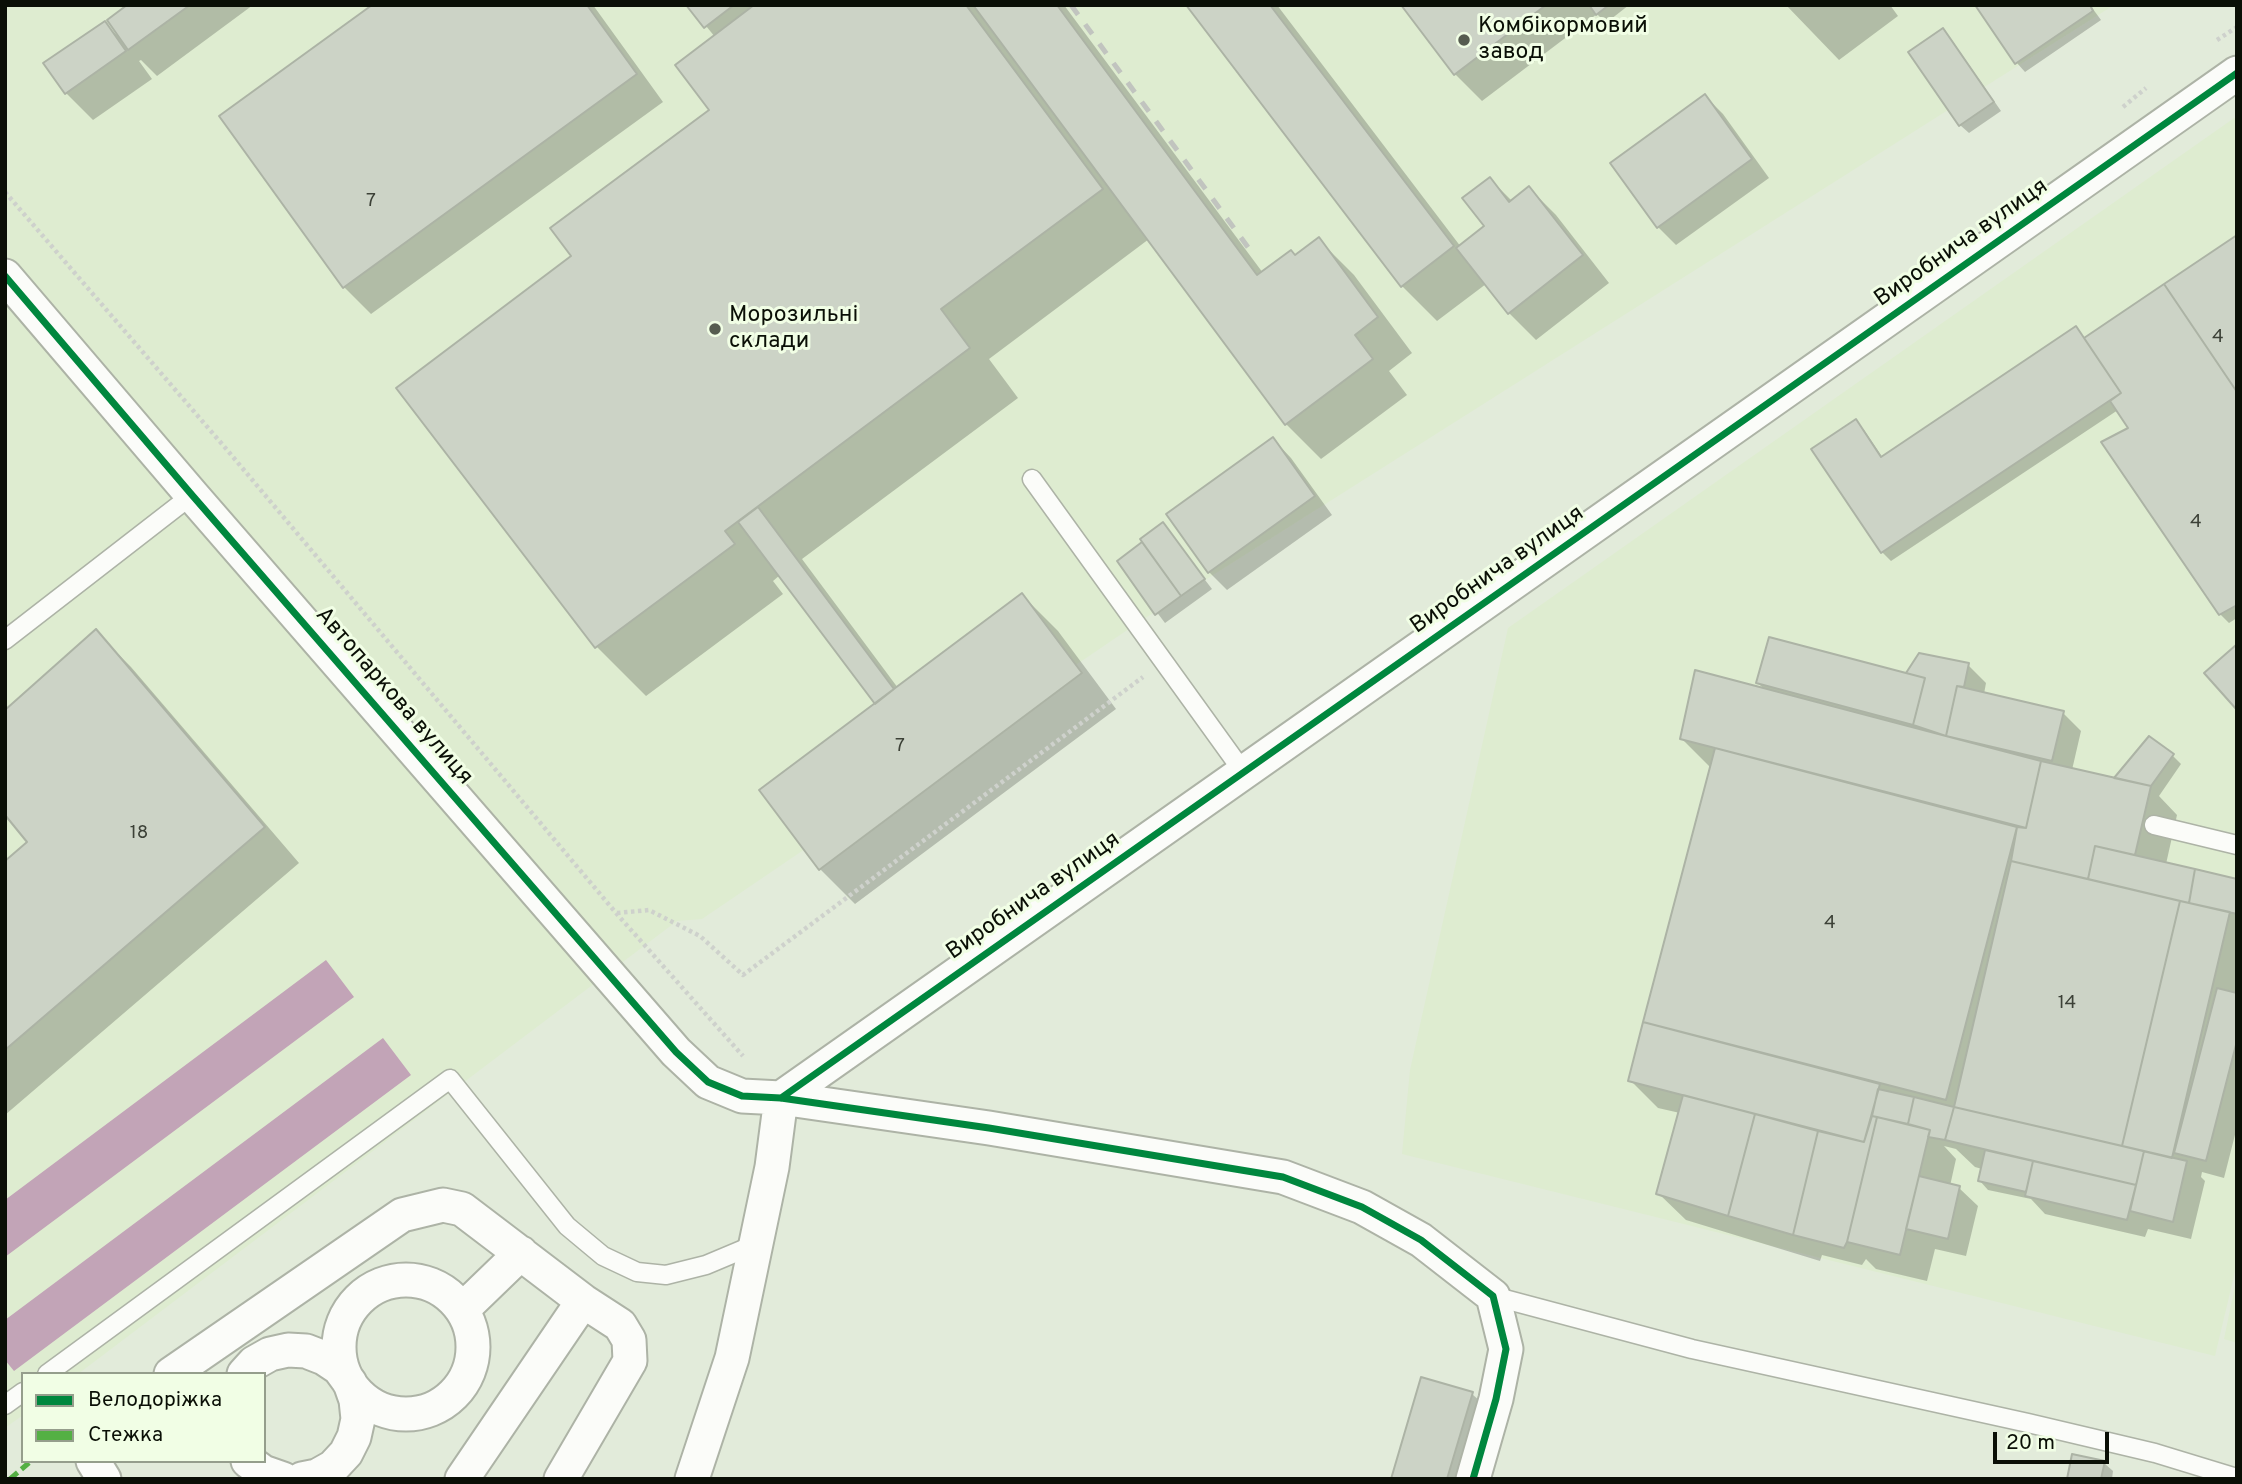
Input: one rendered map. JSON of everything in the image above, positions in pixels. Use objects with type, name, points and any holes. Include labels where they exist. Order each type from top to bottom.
[{"type":"street","name":"Виробнича вулиця","points":[[780,1098],[2237,73]]},
{"type":"street","name":"Автопаркова вулиця","points":[[5,276],[676,1052],[708,1083],[742,1096],[780,1098],[1002,1130],[1283,1177],[1362,1207],[1422,1240],[1493,1296]]},
{"type":"street","points":[[692,1479],[732,1357],[772,1167],[780,1098]]},
{"type":"street","points":[[174,1372],[402,1215],[443,1205],[462,1209],[583,1301],[620,1325],[629,1340],[630,1361],[561,1479]]},
{"type":"street","points":[[462,1310],[521,1253]]},
{"type":"street","points":[[246,1372],[254,1363],[270,1354],[288,1350],[306,1351],[331,1363],[350,1383],[362,1398],[379,1408],[397,1413],[416,1413],[434,1408],[457,1390],[471,1365],[472,1337],[462,1310],[450,1296],[434,1285],[416,1280],[397,1280],[378,1286],[362,1296],[350,1311],[342,1328],[339,1347],[342,1366],[350,1383],[356,1400],[358,1419],[354,1437],[346,1453],[333,1467],[317,1476],[302,1479]]},
{"type":"street","points":[[1473,1479],[1496,1399],[1506,1349],[1493,1296]]},
{"type":"street","points":[[462,1479],[583,1301]]},
{"type":"street","points":[[94,1463],[104,1479]]},
{"type":"street","points":[[251,1463],[263,1472],[283,1479]]},
{"type":"lane","points":[[1032,479],[1244,773]]},
{"type":"lane","points":[[5,640],[192,495]]},
{"type":"lane","points":[[2154,825],[2237,845]]},
{"type":"lane","points":[[50,1372],[450,1079],[567,1226],[603,1255],[637,1272],[666,1275],[706,1265],[755,1244]]},
{"type":"lane","points":[[1493,1296],[1692,1349],[2154,1453],[2237,1478]]},
{"type":"lane","points":[[5,1405],[21,1393]]},
{"type":"path","points":[[5,192],[228,451],[616,913],[744,1057]]},
{"type":"path","points":[[616,913],[649,910],[700,936],[743,975],[1163,662]]},
{"type":"shaded area","points":[[5,5],[2114,5],[1142,620],[702,919],[677,921],[81,1372],[21,1372],[21,1416],[5,1428]]},
{"type":"shaded area","points":[[2237,116],[2237,1263],[2215,1356],[1402,1154],[1410,1070],[1508,628]]},
{"type":"shaded area","points":[[326,960],[354,997],[5,1257],[5,1200]]},
{"type":"shaded area","points":[[383,1038],[411,1075],[14,1371],[5,1360],[5,1320]]},
{"type":"shaded area","points":[[2237,1276],[2237,1343],[2224,1339]]},
{"type":"building","points":[[127,5],[190,5],[128,50],[107,20]]},
{"type":"building","points":[[372,5],[587,5],[637,74],[343,288],[219,116]]},
{"type":"building","points":[[686,5],[734,5],[704,28]]},
{"type":"building","name":"Морозильні склади","points":[[754,5],[966,5],[1103,189],[941,309],[970,348],[725,531],[735,544],[595,648],[396,388],[571,256],[550,228],[709,110],[675,65]]},
{"type":"building","points":[[973,5],[1057,5],[1257,275],[1291,250],[1295,255],[1319,237],[1378,317],[1355,335],[1373,359],[1285,425]]},
{"type":"building","points":[[1186,5],[1270,5],[1454,246],[1401,287]]},
{"type":"building","name":"Комбікормовий завод","points":[[1401,5],[1546,5],[1454,75]]},
{"type":"building","points":[[1589,5],[1609,5],[1596,15]]},
{"type":"building","points":[[1975,5],[2090,5],[2093,11],[2015,64]]},
{"type":"building","points":[[105,21],[126,51],[65,94],[43,63]]},
{"type":"building","points":[[1943,28],[1994,102],[1959,126],[1908,52]]},
{"type":"building","points":[[1705,94],[1752,159],[1657,228],[1610,163]]},
{"type":"building","points":[[1490,177],[1509,202],[1529,186],[1583,255],[1508,314],[1456,248],[1484,226],[1462,198]]},
{"type":"building","points":[[2237,235],[2237,392],[2164,284]]},
{"type":"building","points":[[2164,284],[2237,392],[2237,605],[2219,615],[2101,442],[2128,428],[2110,401],[2121,393],[2084,338]]},
{"type":"building","points":[[2076,326],[2121,393],[1881,553],[1811,449],[1856,419],[1881,457]]},
{"type":"building","points":[[1273,437],[1315,496],[1208,573],[1166,514]]},
{"type":"building","points":[[758,507],[894,689],[875,704],[738,522]]},
{"type":"building","points":[[1163,522],[1205,579],[1181,596],[1140,539]]},
{"type":"building","points":[[1142,542],[1181,596],[1155,615],[1117,561]]},
{"type":"building","points":[[1022,593],[1082,673],[819,870],[759,790]]},
{"type":"building","points":[[96,629],[265,827],[5,1050],[5,861],[27,842],[5,815],[5,710]]},
{"type":"building","points":[[1769,637],[1925,678],[1913,725],[1756,683]]},
{"type":"building","points":[[2237,645],[2237,710],[2204,673]]},
{"type":"building","points":[[1919,653],[1969,663],[1964,687],[1957,686],[1946,736],[1913,725],[1925,678],[1906,673]]},
{"type":"building","points":[[1695,670],[2041,761],[2026,828],[1680,739]]},
{"type":"building","points":[[1957,686],[2064,711],[2052,761],[1946,736]]},
{"type":"building","points":[[2149,736],[2174,754],[2151,786],[2114,778]]},
{"type":"building","points":[[1715,748],[2017,827],[1946,1100],[1643,1022]]},
{"type":"building","points":[[2041,761],[2151,786],[2135,855],[2095,846],[2088,879],[2011,861],[2017,827],[2026,828]]},
{"type":"building","points":[[2095,846],[2195,869],[2189,903],[2088,879]]},
{"type":"building","points":[[2011,861],[2180,901],[2122,1146],[1954,1107]]},
{"type":"building","points":[[2195,869],[2237,879],[2237,914],[2189,903]]},
{"type":"building","points":[[2180,901],[2230,912],[2172,1158],[2122,1146]]},
{"type":"building","points":[[2217,988],[2237,993],[2237,1041],[2206,1161],[2174,1153]]},
{"type":"building","points":[[1643,1022],[1880,1084],[1864,1142],[1628,1081]]},
{"type":"building","points":[[1878,1089],[1914,1097],[1908,1124],[1872,1116]]},
{"type":"building","points":[[1683,1095],[1755,1114],[1728,1216],[1656,1194]]},
{"type":"building","points":[[1914,1097],[1954,1107],[1945,1140],[1928,1137],[1930,1130],[1908,1124]]},
{"type":"building","points":[[1954,1107],[2144,1151],[2136,1185],[1945,1140]]},
{"type":"building","points":[[1755,1114],[1818,1131],[1793,1235],[1728,1216]]},
{"type":"building","points":[[1872,1116],[1877,1117],[1844,1248],[1793,1235],[1818,1131],[1864,1142]]},
{"type":"building","points":[[1877,1117],[1930,1130],[1900,1255],[1847,1242]]},
{"type":"building","points":[[1985,1150],[2033,1161],[2026,1192],[1978,1181]]},
{"type":"building","points":[[2144,1151],[2187,1161],[2173,1222],[2130,1211]]},
{"type":"building","points":[[2033,1161],[2136,1185],[2127,1220],[2025,1196]]},
{"type":"building","points":[[1919,1176],[1960,1186],[1948,1239],[1906,1229]]},
{"type":"building","points":[[1421,1377],[1473,1392],[1447,1479],[1391,1479]]},
{"type":"building","points":[[2072,1454],[2105,1461],[2101,1479],[2067,1479]]},
{"type":"railway","points":[[1071,5],[1250,250]]},
{"type":"marked path","points":[[10,1479],[29,1463]]},
{"type":"cycle path","points":[[781,1098],[2237,73]]},
{"type":"cycle path","points":[[5,276],[676,1052],[708,1082],[742,1096],[781,1098],[989,1128],[1283,1177],[1362,1207],[1421,1240],[1493,1296],[1506,1349],[1496,1399],[1473,1479]]},
{"type":"place","name":"Комбікормовий завод","points":[[1464,40]]},
{"type":"place","name":"Морозильні склади","points":[[715,329]]}]
